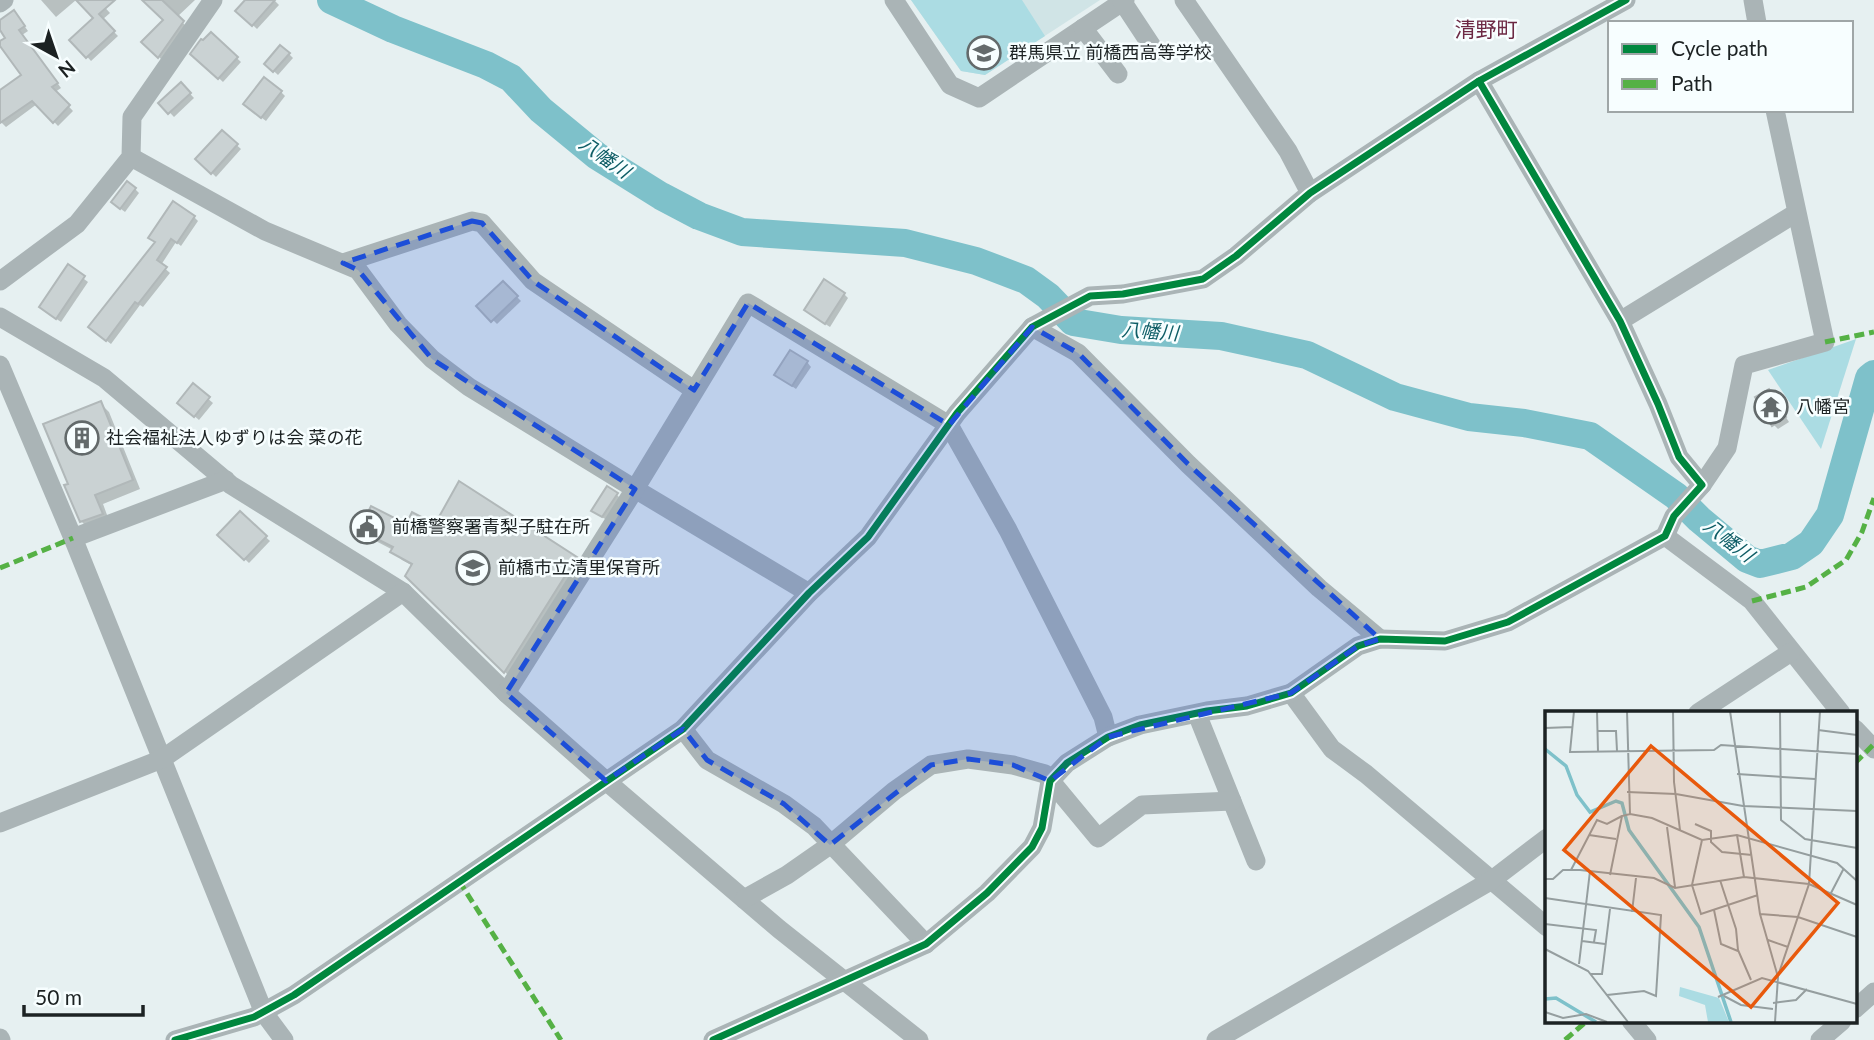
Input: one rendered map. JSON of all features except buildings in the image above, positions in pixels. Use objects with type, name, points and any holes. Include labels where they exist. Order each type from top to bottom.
[{"type":"street","points":[[0,3],[4,0]]},
{"type":"street","points":[[0,281],[77,224],[131,157],[132,117],[213,0]]},
{"type":"street","points":[[894,0],[950,85],[979,98],[1123,1],[1155,51]]},
{"type":"street","points":[[1184,0],[1288,152],[1310,193]]},
{"type":"street","points":[[1753,0],[1757,21]]},
{"type":"street","points":[[175,1040],[264,1013],[683,729],[809,593],[868,537],[949,425],[1031,327],[1090,296],[1123,294],[1203,279],[1236,256],[1310,193],[1479,81],[1617,2]]},
{"type":"street","points":[[1083,28],[1118,74]]},
{"type":"street","points":[[1479,81],[1620,321],[1679,457],[1698,490]]},
{"type":"street","points":[[713,1040],[926,944],[987,892],[1032,847],[1042,828],[1050,781],[1067,763],[1108,737],[1140,725],[1247,706],[1291,693],[1358,646],[1380,639],[1445,641],[1508,622],[1664,536],[1675,516],[1698,490],[1727,448],[1744,365],[1825,342],[1775,112]]},
{"type":"street","points":[[131,157],[265,231],[358,270],[398,324],[432,359],[469,387],[809,593]]},
{"type":"street","points":[[1620,321],[1796,214]]},
{"type":"street","points":[[343,263],[472,221],[482,223],[533,281],[694,390]]},
{"type":"street","points":[[506,694],[748,303],[949,425],[1014,542],[1103,717],[1108,737]]},
{"type":"street","points":[[0,317],[104,378],[226,480],[403,592],[506,694],[744,899],[919,1040]]},
{"type":"street","points":[[1031,327],[1078,353],[1188,464],[1319,588],[1380,639]]},
{"type":"street","points":[[0,365],[74,538],[264,1013],[285,1040]]},
{"type":"street","points":[[74,538],[226,480]]},
{"type":"street","points":[[1664,536],[1752,601],[1839,711]]},
{"type":"street","points":[[0,822],[162,759],[403,592]]},
{"type":"street","points":[[1701,711],[1791,652]]},
{"type":"street","points":[[1291,693],[1332,749],[1545,926]]},
{"type":"street","points":[[1197,714],[1256,861]]},
{"type":"street","points":[[683,729],[707,760],[784,804],[814,826],[926,944]]},
{"type":"street","points":[[1856,730],[1874,749]]},
{"type":"street","points":[[744,899],[787,875],[830,845],[894,791],[931,765],[968,759],[1045,774],[1098,838],[1142,805],[1232,802]]},
{"type":"street","points":[[1216,1040],[1492,880],[1545,840]]},
{"type":"street","points":[[1856,1008],[1874,992]]},
{"type":"street","points":[[1633,1023],[1647,1040]]},
{"type":"street","points":[[1820,1040],[1840,1023]]},
{"type":"highlighted area","points":[[472,221],[482,223],[533,281],[694,390],[748,303],[949,425],[1032,327],[1078,353],[1188,464],[1380,639],[1358,646],[1291,693],[1108,737],[1050,781],[1013,765],[968,759],[931,765],[830,845],[784,804],[707,760],[683,729],[606,781],[506,693],[635,489],[432,359],[358,270],[343,263]]},
{"type":"shaded area","name":"群馬県立 前橋西高等学校","points":[[911,0],[1100,0],[985,75],[961,71]]},
{"type":"shaded area","name":"群馬県立 前橋西高等学校","points":[[911,0],[1022,0],[1045,36],[985,75],[961,71]]},
{"type":"shaded area","points":[[1856,339],[1821,449],[1768,370]]},
{"type":"waterway","name":"八幡川","points":[[331,0],[511,78],[541,110],[597,156],[699,216],[742,232],[905,243],[976,261],[1026,280],[1048,296],[1073,322],[1121,330],[1221,336],[1307,355],[1395,397],[1469,417],[1524,423],[1590,436],[1676,496],[1747,559],[1760,564],[1792,556],[1811,543],[1830,515],[1869,378],[1874,374]]},
{"type":"marked path","points":[[1825,342],[1874,332]]},
{"type":"marked path","points":[[1752,601],[1806,587],[1846,560],[1862,532],[1874,498]]},
{"type":"marked path","points":[[0,568],[73,538]]},
{"type":"marked path","points":[[1856,762],[1874,744]]},
{"type":"marked path","points":[[459,881],[561,1040]]},
{"type":"marked path","points":[[1565,1040],[1585,1023]]},
{"type":"cycle path","points":[[175,1040],[254,1017],[294,995],[683,729],[809,593],[868,537],[957,413],[1032,327],[1090,296],[1123,294],[1203,279],[1236,256],[1310,193],[1479,81],[1626,0]]},
{"type":"cycle path","points":[[713,1040],[926,944],[987,893],[1032,847],[1042,828],[1050,781],[1067,763],[1108,737],[1140,725],[1247,706],[1291,693],[1358,646],[1380,639],[1445,641],[1508,622],[1665,536],[1674,516],[1702,485],[1679,457],[1620,321],[1479,81]]},
{"type":"place","name":"群馬県立 前橋西高等学校","points":[[984,53]]},
{"type":"place","name":"八幡宮","points":[[1771,407]]},
{"type":"place","name":"社会福祉法人ゆずりは会 菜の花","points":[[82,438]]},
{"type":"place","name":"前橋警察署青梨子駐在所","points":[[367,527]]},
{"type":"place","name":"前橋市立清里保育所","points":[[473,568]]},
{"type":"district","name":"清野町","points":[[1486,30]]}]
